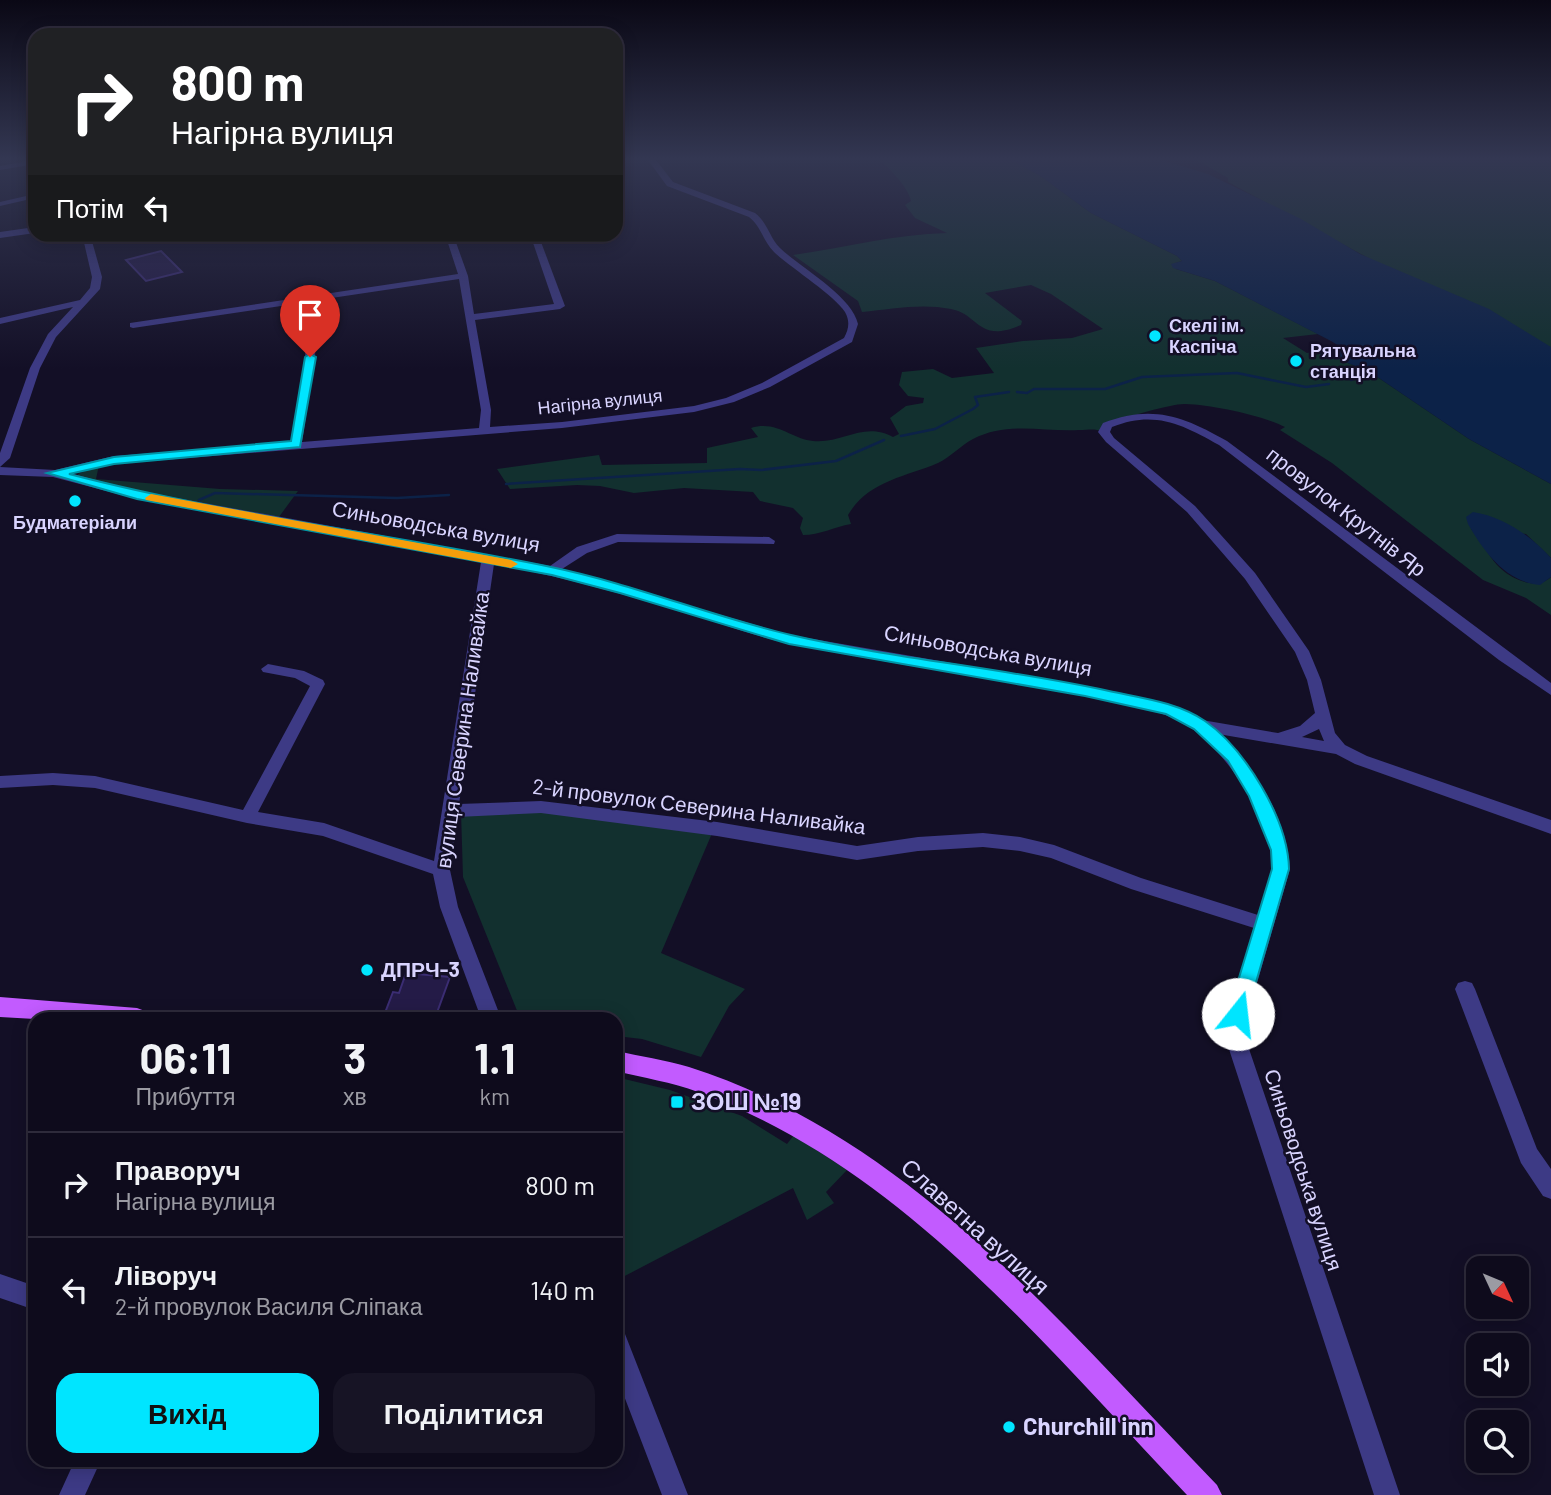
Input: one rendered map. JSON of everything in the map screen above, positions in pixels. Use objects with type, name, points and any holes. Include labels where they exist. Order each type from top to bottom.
[{"type":"main road","points":[[0,1007],[62,1012]]},
{"type":"main road","name":"Славетна вулиця","points":[[623,1064],[685,1077],[746,1100],[818,1139],[891,1186],[952,1237],[1207,1495]]},
{"type":"street","name":"Нагірна вулиця","points":[[53,473],[114,460],[484,431],[694,409],[730,400],[839,347],[854,331],[854,322],[847,308],[779,252],[768,241],[764,230]]},
{"type":"street","points":[[0,235],[28,231]]},
{"type":"street","points":[[0,463],[43,352],[52,336],[95,289],[97,277],[88,242]]},
{"type":"street","points":[[452,242],[463,276],[486,410],[484,431]]},
{"type":"street","points":[[469,317],[560,306],[537,242]]},
{"type":"street","points":[[133,325],[463,276]]},
{"type":"street","points":[[296,444],[310,357],[313,299]]},
{"type":"street","points":[[0,321],[83,302]]},
{"type":"street","name":"провулок Крутнів Яр","points":[[1321,715],[1314,680],[1302,651],[1250,576],[1191,509],[1104,432],[1107,425],[1145,414],[1171,418],[1213,436],[1551,690]]},
{"type":"street","name":"Синьоводська вулиця","points":[[0,471],[53,473],[137,495],[553,571],[789,639],[1085,691],[1170,710],[1199,725],[1233,757],[1257,795],[1280,850],[1281,869],[1238,1014],[1237,1043],[1387,1495]]},
{"type":"street","points":[[553,571],[560,562],[617,538],[769,541]]},
{"type":"street","name":"вулиця Северина Наливайка","points":[[488,560],[442,870],[449,907],[489,1012]]},
{"type":"street","points":[[247,817],[318,684],[299,674],[268,669]]},
{"type":"street","points":[[1233,757],[1245,742],[1306,731],[1314,726],[1321,715]]},
{"type":"street","points":[[1321,715],[1328,735],[1339,749]]},
{"type":"street","points":[[1199,725],[1339,749],[1361,760],[1551,827]]},
{"type":"street","points":[[0,782],[53,779],[95,782],[247,817],[324,830],[442,870]]},
{"type":"street","name":"2-й провулок Северина Наливайка","points":[[449,811],[541,807],[717,830],[858,853],[918,844],[982,840],[1020,844],[1054,852],[1137,884],[1265,924]]},
{"type":"street","points":[[1465,989],[1529,1156],[1551,1188]]},
{"type":"street","points":[[0,1286],[28,1296]]},
{"type":"street","points":[[623,1361],[675,1495]]},
{"type":"street","points":[[72,1495],[85,1467]]},
{"type":"green space","points":[[940,230],[1125,230],[1177,256],[1182,261],[1175,263],[1176,269],[1215,281],[1318,334],[1283,338],[1307,353],[1327,349],[1343,361],[1370,372],[1469,439],[1551,484],[1551,558],[1526,534],[1471,529],[1493,561],[1509,575],[1531,583],[1545,581],[1551,577],[1551,615],[1526,598],[1483,580],[1332,463],[1280,430],[1285,427],[1250,415],[1196,405],[1179,404],[1139,414],[1116,422],[1104,432],[1026,428],[986,434],[938,463],[888,481],[866,494],[848,515],[851,524],[809,535],[803,535],[800,528],[803,518],[793,508],[760,501],[753,492],[684,488],[634,493],[600,486],[577,485],[510,489],[497,469],[599,455],[602,465],[707,463],[707,448],[758,437],[751,428],[760,426],[777,428],[813,441],[872,431],[893,437],[899,434],[890,418],[906,406],[923,403],[924,398],[908,396],[899,385],[902,372],[933,369],[952,378],[994,373],[976,348],[1072,338],[1103,329],[1051,294],[1031,285],[985,293],[1022,321],[1021,325],[1007,330],[987,330],[960,312],[940,307],[906,307],[862,312],[858,301],[793,255],[889,239],[947,233]]},
{"type":"green space","points":[[1316,230],[1551,230],[1551,357]]},
{"type":"green space","points":[[99,465],[96,479],[220,489],[298,491],[276,521],[79,479],[78,474]]},
{"type":"green space","points":[[540,809],[713,831],[661,953],[745,989],[729,1006],[701,1057],[642,1039],[623,1037],[623,1012],[518,1012],[463,877],[461,812]]},
{"type":"green space","points":[[623,1079],[670,1090],[742,1116],[787,1144],[794,1135],[847,1170],[826,1192],[834,1203],[807,1220],[793,1188],[623,1277]]},
{"type":"water","points":[[1125,230],[1319,230],[1360,254],[1489,309],[1551,347],[1551,484],[1469,439],[1370,372],[1343,361],[1327,349],[1339,346],[1331,341],[1215,281],[1173,268],[1171,264],[1182,261]]},
{"type":"water","points":[[1473,512],[1506,523],[1535,542],[1551,558],[1551,577],[1540,585],[1528,583],[1506,572],[1481,545],[1468,524],[1466,517]]},
{"type":"building","points":[[161,251],[182,272],[146,281],[126,260]]},
{"type":"building","points":[[406,973],[450,977],[437,1012],[385,1012],[393,992],[399,993]]},
{"type":"waterway","points":[[1351,380],[1372,371]]},
{"type":"waterway","points":[[1017,392],[1027,393],[1034,389],[1105,389],[1142,377],[1237,373],[1306,387],[1329,384]]},
{"type":"waterway","points":[[901,436],[935,429],[973,409],[978,405],[975,397],[1009,392]]},
{"type":"waterway","points":[[506,484],[740,469],[761,470],[836,461],[884,440]]},
{"type":"waterway","points":[[199,500],[215,493],[397,498],[449,495]]},
{"type":"slow traffic","points":[[151,498],[511,564]]},
{"type":"place","name":"Скелі ім. Каспіча","points":[[1155,336]]},
{"type":"place","name":"Рятувальна станція","points":[[1296,361]]},
{"type":"place","name":"Будматеріали","points":[[75,501]]},
{"type":"place","name":"ДПРЧ-3","points":[[367,970]]},
{"type":"place","name":"ЗОШ №19","points":[[677,1102]]},
{"type":"place","name":"Churchill inn","points":[[1009,1427]]},
{"type":"route","points":[[310,357],[296,444],[114,460],[53,473],[137,495],[553,571],[789,639],[1085,691],[1170,710],[1199,725],[1233,757],[1257,795],[1280,850],[1281,869],[1238,1014]]}]
